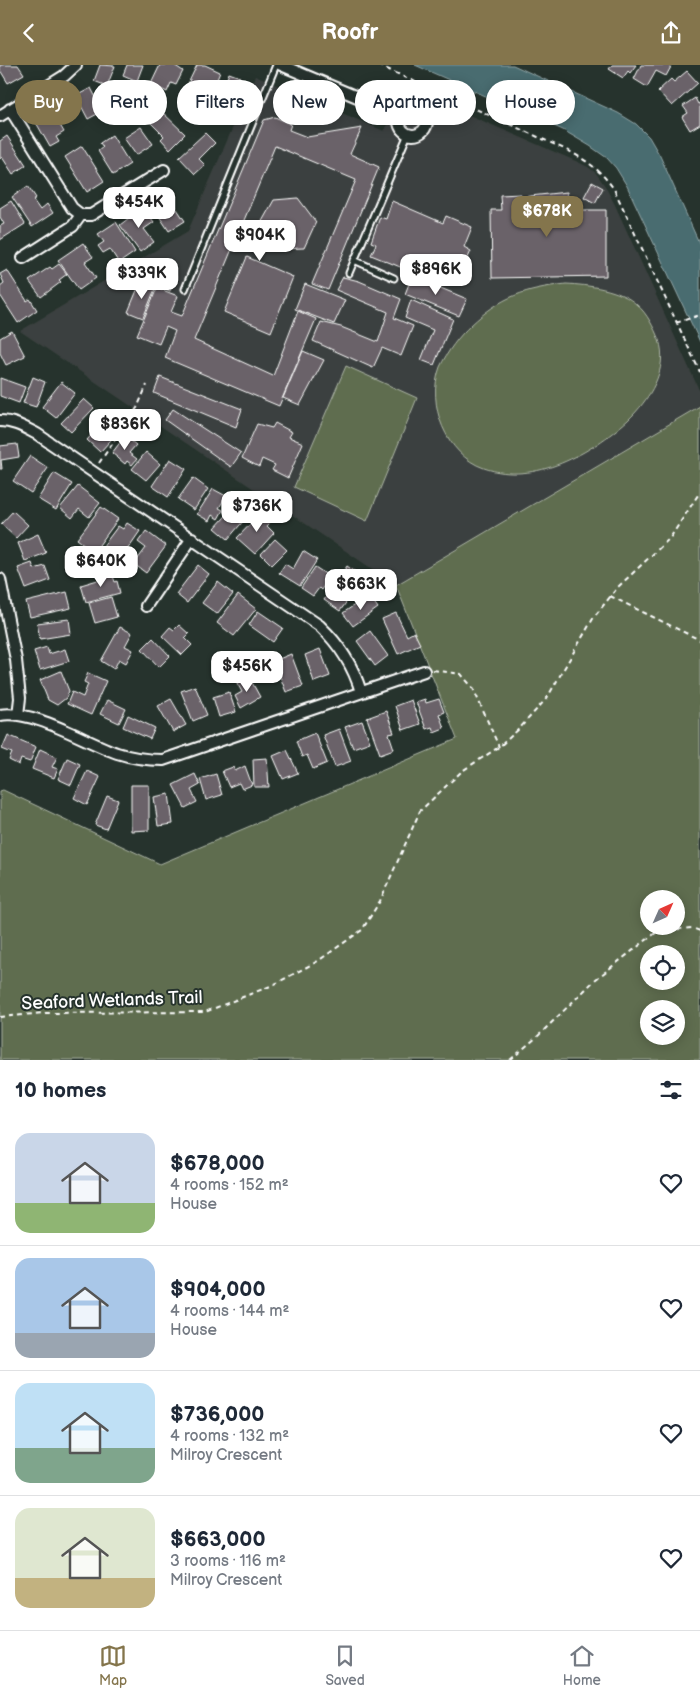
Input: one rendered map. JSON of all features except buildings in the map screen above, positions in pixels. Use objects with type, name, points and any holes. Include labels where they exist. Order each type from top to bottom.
[{"type":"street","points":[[0,116],[64,76],[76,65]]},
{"type":"street","points":[[281,65],[355,96]]},
{"type":"street","points":[[10,109],[72,208],[81,215],[91,215],[164,170]]},
{"type":"street","points":[[400,125],[408,134],[414,135],[422,132],[427,125]]},
{"type":"street","points":[[22,258],[73,227],[81,215]]},
{"type":"street","points":[[0,421],[7,421],[30,430],[320,626],[336,641],[349,662],[360,692]]},
{"type":"street","points":[[146,606],[192,538]]},
{"type":"street","points":[[0,579],[16,659],[20,698],[18,715]]},
{"type":"street","points":[[0,715],[18,715],[38,720],[118,753],[150,760],[163,760],[426,670]]},
{"type":"lane","points":[[185,289],[276,65]]},
{"type":"lane","points":[[349,273],[408,134]]},
{"type":"lane","points":[[354,260],[394,278]]},
{"type":"path","points":[[378,65],[568,151],[590,163],[603,175],[614,189],[700,372]]},
{"type":"path","points":[[676,323],[700,315]]},
{"type":"path","points":[[93,471],[135,411],[147,385]]},
{"type":"path","name":"Seaford Wetlands Trail","points":[[0,1017],[45,1013],[205,1012],[273,985],[318,961],[362,930],[380,901],[420,811],[462,771],[498,747],[519,729],[547,698],[594,617],[618,587],[670,538],[700,492]]},
{"type":"path","points":[[610,596],[700,640]]},
{"type":"path","points":[[426,670],[461,674],[473,688],[498,747]]},
{"type":"path","points":[[510,1060],[537,1037],[596,979],[658,931],[692,928],[700,931]]},
{"type":"shaded area","points":[[255,76],[273,84],[273,125],[345,125],[345,114],[355,119],[355,125],[370,125],[384,131],[387,125],[476,125],[476,118],[486,122],[486,125],[492,125],[588,167],[596,173],[615,205],[700,392],[700,406],[396,585],[20,331],[188,231],[234,125],[263,125],[263,80],[253,80]]},
{"type":"green space","points":[[566,284],[584,285],[613,292],[622,295],[641,308],[659,340],[661,362],[655,383],[650,394],[628,420],[597,444],[580,454],[561,463],[523,473],[503,472],[484,468],[459,452],[442,427],[436,397],[436,381],[440,367],[462,334],[493,307],[515,295],[538,288]]},
{"type":"green space","points":[[346,366],[417,398],[367,521],[294,487]]},
{"type":"green space","points":[[700,406],[700,1060],[0,1060],[0,791],[3,790],[160,864],[457,739],[396,585]]},
{"type":"water","points":[[415,65],[513,65],[546,80],[486,80],[486,96],[476,92],[476,80],[449,80]]},
{"type":"water","points":[[575,93],[618,113],[636,124],[649,137],[660,156],[700,245],[700,342],[627,186],[616,168],[607,158],[563,130],[552,125],[575,125]]}]
